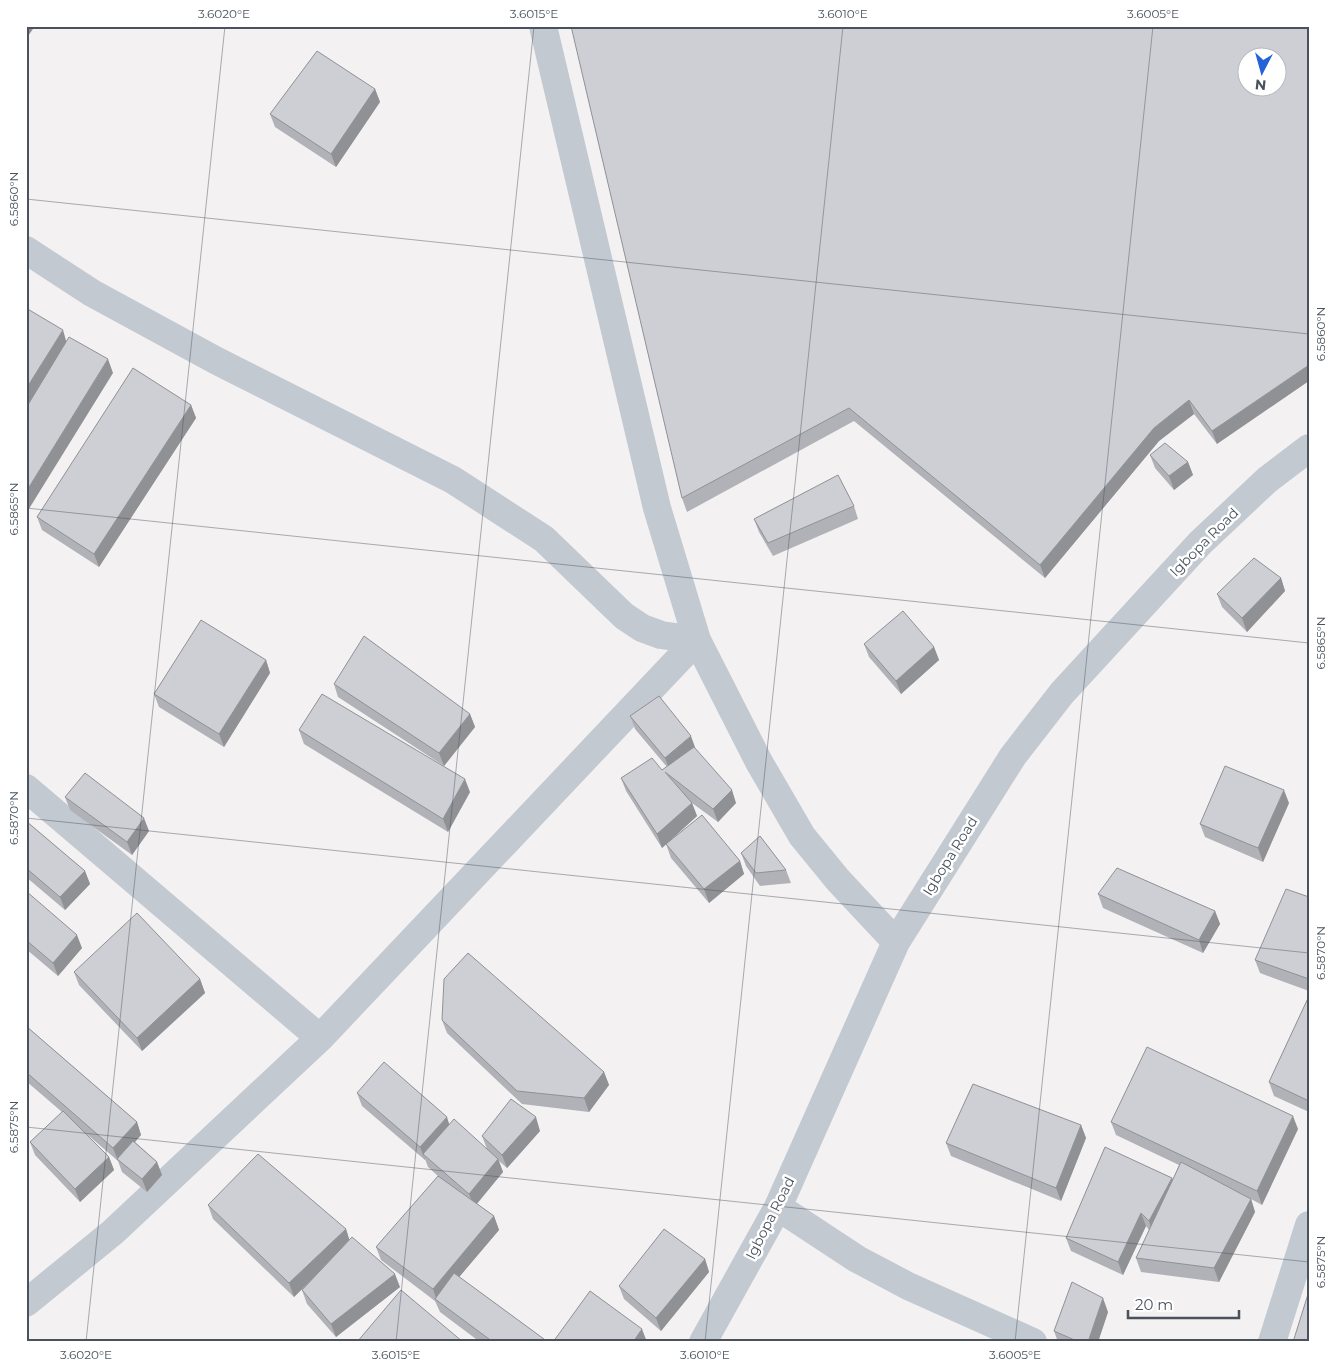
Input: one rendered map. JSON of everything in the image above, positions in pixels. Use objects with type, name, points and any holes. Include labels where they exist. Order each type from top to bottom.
[{"type":"street","points":[[543,26],[657,508],[697,640],[759,762],[802,836],[838,880],[896,942]]},
{"type":"street","points":[[26,250],[92,293],[209,356],[453,480],[544,539],[624,616],[642,628],[661,635],[697,640]]},
{"type":"street","name":"Igbopa Road","points":[[703,1342],[778,1207],[896,942],[1013,756],[1062,693],[1200,543],[1267,480],[1309,448]]},
{"type":"street","points":[[26,1303],[113,1232],[320,1038],[697,640]]},
{"type":"street","points":[[26,788],[320,1038]]},
{"type":"street","points":[[778,1207],[865,1264],[908,1286],[1033,1342]]},
{"type":"street","points":[[1272,1342],[1309,1225]]},
{"type":"building","points":[[571,26],[1309,26],[1309,365],[1212,431],[1189,400],[1154,428],[1040,565],[849,408],[682,498]]},
{"type":"building","points":[[317,51],[375,89],[331,154],[270,114]]},
{"type":"building","points":[[26,308],[63,330],[26,389]]},
{"type":"building","points":[[69,337],[108,359],[26,492],[26,408]]},
{"type":"building","points":[[133,368],[191,405],[94,554],[37,517]]},
{"type":"building","points":[[1165,443],[1188,462],[1169,476],[1150,455]]},
{"type":"building","points":[[838,475],[854,506],[768,543],[754,519]]},
{"type":"building","points":[[1254,558],[1281,578],[1242,618],[1217,594]]},
{"type":"building","points":[[903,611],[934,647],[896,681],[864,644]]},
{"type":"building","points":[[201,620],[266,660],[219,734],[154,694]]},
{"type":"building","points":[[364,636],[470,714],[439,753],[334,684]]},
{"type":"building","points":[[322,694],[465,779],[443,819],[299,730]]},
{"type":"building","points":[[659,696],[691,736],[665,758],[630,716]]},
{"type":"building","points":[[694,747],[732,790],[713,809],[665,772],[692,803],[657,834],[621,778],[652,758],[662,770]]},
{"type":"building","points":[[1225,766],[1284,790],[1258,848],[1200,824]]},
{"type":"building","points":[[85,773],[144,818],[127,842],[65,797]]},
{"type":"building","points":[[702,815],[740,861],[704,889],[666,844]]},
{"type":"building","points":[[26,821],[85,871],[60,897],[26,868]]},
{"type":"building","points":[[760,836],[786,870],[756,873],[741,853]]},
{"type":"building","points":[[1117,868],[1215,911],[1199,940],[1098,894]]},
{"type":"building","points":[[1286,889],[1309,897],[1309,979],[1255,960]]},
{"type":"building","points":[[26,891],[77,935],[53,963],[26,940]]},
{"type":"building","points":[[137,913],[200,979],[137,1038],[74,972]]},
{"type":"building","points":[[468,953],[604,1072],[584,1098],[517,1091],[442,1020],[444,979]]},
{"type":"building","points":[[1309,996],[1309,1101],[1269,1082]]},
{"type":"building","points":[[26,1026],[137,1122],[113,1148],[26,1072]]},
{"type":"building","points":[[1147,1047],[1293,1116],[1257,1191],[1111,1122]]},
{"type":"building","points":[[384,1062],[447,1117],[420,1147],[357,1093]]},
{"type":"building","points":[[973,1084],[1081,1125],[1056,1188],[946,1143]]},
{"type":"building","points":[[511,1099],[536,1117],[502,1155],[482,1136]]},
{"type":"building","points":[[63,1111],[109,1157],[75,1189],[30,1142]]},
{"type":"building","points":[[454,1119],[498,1159],[469,1194],[423,1154]]},
{"type":"building","points":[[133,1141],[157,1162],[142,1179],[117,1159]]},
{"type":"building","points":[[1105,1147],[1172,1178],[1149,1221],[1141,1213],[1118,1262],[1066,1238]]},
{"type":"building","points":[[258,1154],[346,1229],[289,1283],[208,1205]]},
{"type":"building","points":[[1181,1162],[1251,1199],[1214,1268],[1136,1258]]},
{"type":"building","points":[[438,1176],[494,1216],[433,1289],[376,1247]]},
{"type":"building","points":[[664,1229],[705,1259],[656,1318],[619,1286]]},
{"type":"building","points":[[352,1237],[395,1274],[331,1324],[302,1290]]},
{"type":"building","points":[[454,1273],[548,1342],[493,1342],[435,1299]]},
{"type":"building","points":[[1072,1282],[1103,1298],[1088,1342],[1079,1342],[1054,1331]]},
{"type":"building","points":[[401,1290],[463,1342],[357,1342]]},
{"type":"building","points":[[590,1291],[642,1329],[633,1342],[553,1342]]},
{"type":"building","points":[[1309,1291],[1309,1342],[1293,1342]]}]
